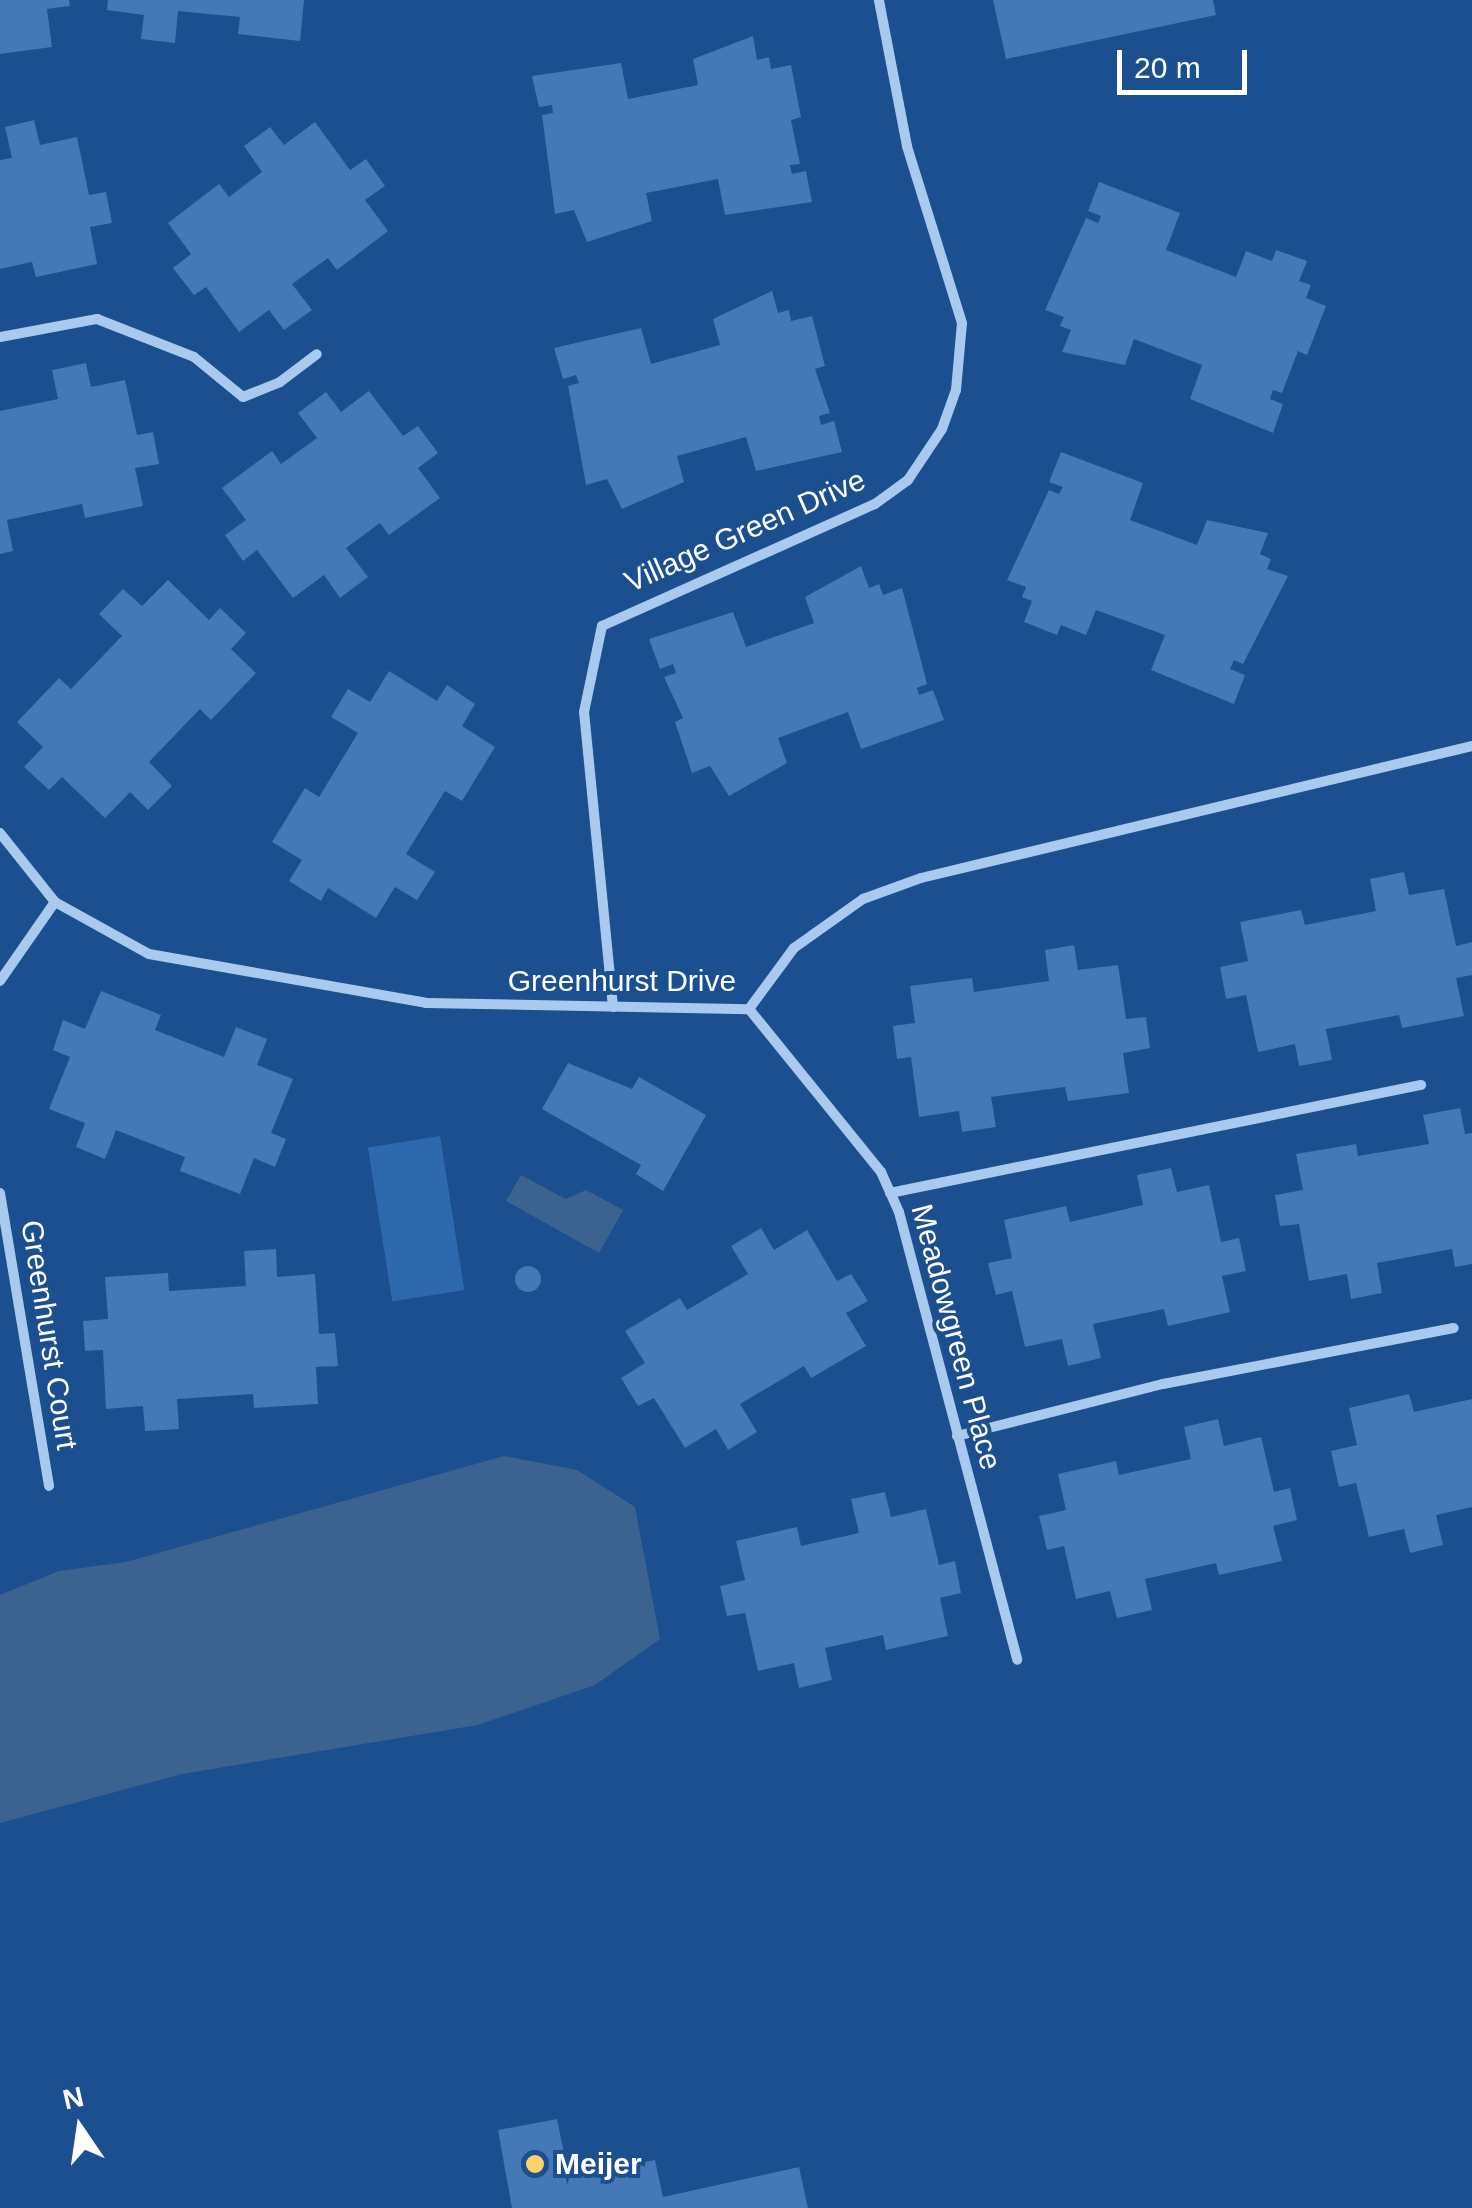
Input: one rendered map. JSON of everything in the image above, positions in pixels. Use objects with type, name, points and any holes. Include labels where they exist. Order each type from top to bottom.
[{"type":"street","name":"Village Green Drive","points":[[614,1007],[584,712],[602,626],[875,504],[908,480],[942,429],[956,390],[962,323],[908,146],[879,0]]},
{"type":"street","points":[[0,337],[97,319],[194,357],[244,397],[317,354]]},
{"type":"street","name":"Greenhurst Drive","points":[[0,833],[55,902],[101,934],[199,964],[426,1003],[749,1009],[794,948],[864,900],[920,878],[1472,746]]},
{"type":"street","points":[[0,981],[55,902]]},
{"type":"street","name":"Meadowgreen Place","points":[[749,1009],[890,1193],[1018,1660]]},
{"type":"street","points":[[890,1193],[1421,1085]]},
{"type":"street","name":"Greenhurst Court","points":[[0,1192],[48,1486]]},
{"type":"street","points":[[958,1436],[1163,1384],[1454,1328]]},
{"type":"shaded area","points":[[440,1136],[464,1290],[392,1301],[368,1147]]},
{"type":"shaded area","points":[[521,1175],[566,1199],[586,1190],[623,1210],[599,1253],[506,1201]]},
{"type":"shaded area","points":[[504,1456],[577,1470],[635,1507],[660,1639],[595,1685],[478,1725],[182,1774],[0,1823],[0,1595],[59,1571],[126,1562]]},
{"type":"building","points":[[0,0],[69,0],[70,6],[47,9],[52,47],[0,54]]},
{"type":"building","points":[[108,0],[304,0],[300,41],[238,34],[240,17],[178,11],[175,43],[141,39],[144,15],[107,10]]},
{"type":"building","points":[[993,0],[1213,0],[1216,15],[1006,59]]},
{"type":"building","points":[[753,36],[757,60],[769,57],[771,69],[791,65],[801,117],[791,120],[800,164],[790,165],[792,174],[806,171],[812,202],[725,215],[718,179],[646,193],[652,221],[587,242],[574,210],[555,214],[542,115],[553,113],[552,105],[539,107],[532,76],[621,63],[628,99],[698,85],[693,59]]},
{"type":"building","points":[[34,120],[40,145],[77,137],[89,195],[106,192],[112,223],[90,227],[97,264],[36,277],[32,262],[0,269],[0,160],[12,158],[5,127]]},
{"type":"building","points":[[315,122],[350,170],[366,159],[385,186],[365,200],[388,231],[337,270],[328,258],[292,284],[312,310],[284,330],[269,310],[239,332],[206,287],[194,295],[173,268],[191,254],[168,223],[219,184],[229,197],[262,172],[244,146],[270,127],[284,145]]},
{"type":"building","points":[[1099,182],[1180,213],[1166,250],[1236,277],[1246,251],[1272,261],[1276,250],[1307,261],[1299,281],[1311,285],[1306,298],[1326,306],[1307,355],[1298,351],[1282,393],[1273,390],[1270,399],[1283,404],[1273,433],[1190,399],[1202,365],[1134,339],[1125,365],[1062,352],[1071,330],[1060,326],[1064,317],[1045,310],[1086,218],[1098,223],[1101,216],[1088,211]]},
{"type":"building","points":[[772,291],[778,313],[789,310],[791,321],[812,316],[825,366],[815,369],[830,413],[819,416],[821,425],[834,421],[842,452],[756,471],[746,437],[677,456],[684,482],[622,509],[607,479],[586,485],[568,386],[579,383],[576,375],[563,379],[554,348],[641,328],[651,364],[720,345],[713,319]]},
{"type":"building","points":[[86,363],[91,387],[125,380],[137,435],[153,432],[159,464],[135,468],[143,506],[85,518],[82,504],[7,520],[13,551],[0,554],[0,411],[58,399],[52,370]]},
{"type":"building","points":[[369,391],[403,436],[418,426],[438,453],[418,468],[440,498],[389,535],[380,523],[346,548],[368,577],[340,598],[324,575],[293,598],[257,550],[243,561],[225,535],[246,520],[222,488],[272,451],[281,464],[317,438],[298,413],[326,392],[341,412]]},
{"type":"building","points":[[1061,452],[1143,483],[1130,520],[1197,545],[1207,520],[1268,533],[1260,554],[1271,559],[1267,569],[1288,576],[1243,664],[1234,660],[1230,669],[1245,675],[1234,704],[1151,670],[1165,635],[1096,610],[1086,635],[1061,625],[1057,635],[1024,622],[1032,601],[1022,597],[1026,587],[1007,580],[1049,490],[1059,494],[1063,487],[1049,482]]},
{"type":"building","points":[[861,566],[869,588],[879,584],[883,595],[902,588],[927,684],[917,688],[919,695],[933,690],[944,720],[861,749],[848,712],[778,738],[787,763],[729,796],[710,766],[692,773],[675,722],[683,718],[664,677],[676,673],[673,664],[660,669],[649,639],[733,612],[746,647],[814,623],[805,597]]},
{"type":"building","points":[[168,580],[209,620],[220,608],[246,633],[231,649],[256,673],[211,720],[200,709],[149,762],[172,786],[148,810],[130,792],[105,818],[62,777],[49,790],[24,767],[43,747],[17,722],[59,678],[71,689],[122,636],[99,614],[123,589],[142,606]]},
{"type":"building","points":[[389,671],[437,701],[447,685],[475,704],[462,726],[495,747],[462,801],[445,791],[406,854],[435,872],[417,900],[395,887],[376,918],[328,888],[321,901],[289,881],[302,860],[272,842],[305,788],[319,797],[358,733],[331,717],[348,689],[370,702]]},
{"type":"building","points":[[1404,872],[1409,895],[1444,889],[1456,946],[1472,942],[1472,975],[1456,978],[1464,1016],[1402,1028],[1399,1015],[1326,1029],[1332,1060],[1299,1066],[1295,1044],[1258,1052],[1246,995],[1226,999],[1220,967],[1248,961],[1240,922],[1301,910],[1305,925],[1376,911],[1370,879]]},
{"type":"building","points":[[1074,945],[1078,970],[1118,965],[1126,1019],[1146,1017],[1150,1048],[1123,1053],[1129,1093],[1068,1101],[1065,1087],[991,1097],[996,1127],[962,1132],[959,1111],[919,1117],[911,1057],[897,1059],[893,1026],[915,1023],[910,986],[972,978],[974,992],[1049,981],[1045,950]]},
{"type":"building","points":[[101,991],[161,1015],[155,1030],[224,1057],[236,1027],[267,1039],[257,1065],[293,1079],[271,1133],[286,1139],[275,1167],[254,1158],[240,1194],[180,1171],[185,1157],[116,1130],[105,1159],[76,1147],[85,1123],[49,1109],[70,1057],[53,1050],[63,1020],[85,1029]]},
{"type":"building","points":[[568,1063],[632,1089],[639,1077],[706,1115],[663,1191],[636,1174],[641,1165],[542,1109]]},
{"type":"building","points":[[1460,1108],[1465,1134],[1472,1133],[1472,1264],[1455,1267],[1452,1249],[1377,1263],[1382,1293],[1351,1299],[1347,1274],[1309,1281],[1299,1224],[1280,1226],[1275,1195],[1303,1190],[1296,1154],[1356,1144],[1358,1156],[1429,1144],[1423,1115]]},
{"type":"building","points":[[1171,1168],[1177,1192],[1209,1185],[1221,1242],[1239,1238],[1246,1271],[1222,1276],[1230,1312],[1168,1326],[1164,1309],[1093,1324],[1101,1358],[1068,1366],[1062,1339],[1025,1347],[1012,1291],[996,1295],[988,1263],[1012,1258],[1004,1220],[1066,1206],[1070,1222],[1143,1205],[1137,1175]]},
{"type":"building","points":[[761,1228],[774,1250],[807,1230],[837,1281],[851,1274],[868,1301],[846,1313],[866,1346],[811,1378],[804,1366],[740,1404],[757,1432],[728,1450],[716,1429],[685,1448],[654,1398],[638,1406],[621,1378],[645,1363],[625,1331],[680,1298],[687,1310],[748,1274],[731,1246]]},
{"type":"building","points":[[276,1249],[277,1277],[315,1274],[319,1334],[335,1333],[338,1366],[316,1367],[318,1404],[254,1408],[253,1394],[177,1399],[179,1429],[145,1431],[143,1406],[106,1409],[103,1350],[85,1351],[83,1321],[108,1319],[105,1277],[168,1273],[169,1291],[246,1286],[244,1251]]},
{"type":"building","points":[[528,1266],[537,1270],[541,1279],[537,1288],[528,1292],[519,1288],[515,1279],[519,1270]]},
{"type":"building","points":[[1409,1394],[1414,1412],[1472,1399],[1472,1507],[1436,1515],[1443,1545],[1410,1553],[1404,1529],[1369,1537],[1356,1483],[1339,1487],[1331,1451],[1357,1445],[1349,1408]]},
{"type":"building","points":[[1218,1419],[1224,1446],[1261,1437],[1274,1492],[1290,1488],[1297,1520],[1273,1526],[1282,1561],[1219,1575],[1216,1563],[1145,1579],[1152,1610],[1117,1618],[1110,1591],[1076,1599],[1064,1546],[1047,1550],[1039,1516],[1066,1510],[1058,1474],[1116,1461],[1119,1475],[1191,1459],[1184,1427]]},
{"type":"building","points":[[885,1492],[891,1517],[926,1509],[939,1565],[955,1561],[961,1593],[940,1598],[948,1636],[886,1650],[883,1635],[825,1648],[832,1680],[799,1688],[794,1663],[758,1671],[745,1613],[727,1616],[720,1586],[745,1580],[736,1541],[797,1527],[801,1546],[859,1533],[851,1499]]},
{"type":"building","name":"Meijer","points":[[557,2119],[569,2177],[655,2160],[663,2197],[799,2167],[808,2208],[512,2208],[498,2130]]},
{"type":"place","name":"Meijer","points":[[535,2164]]}]
